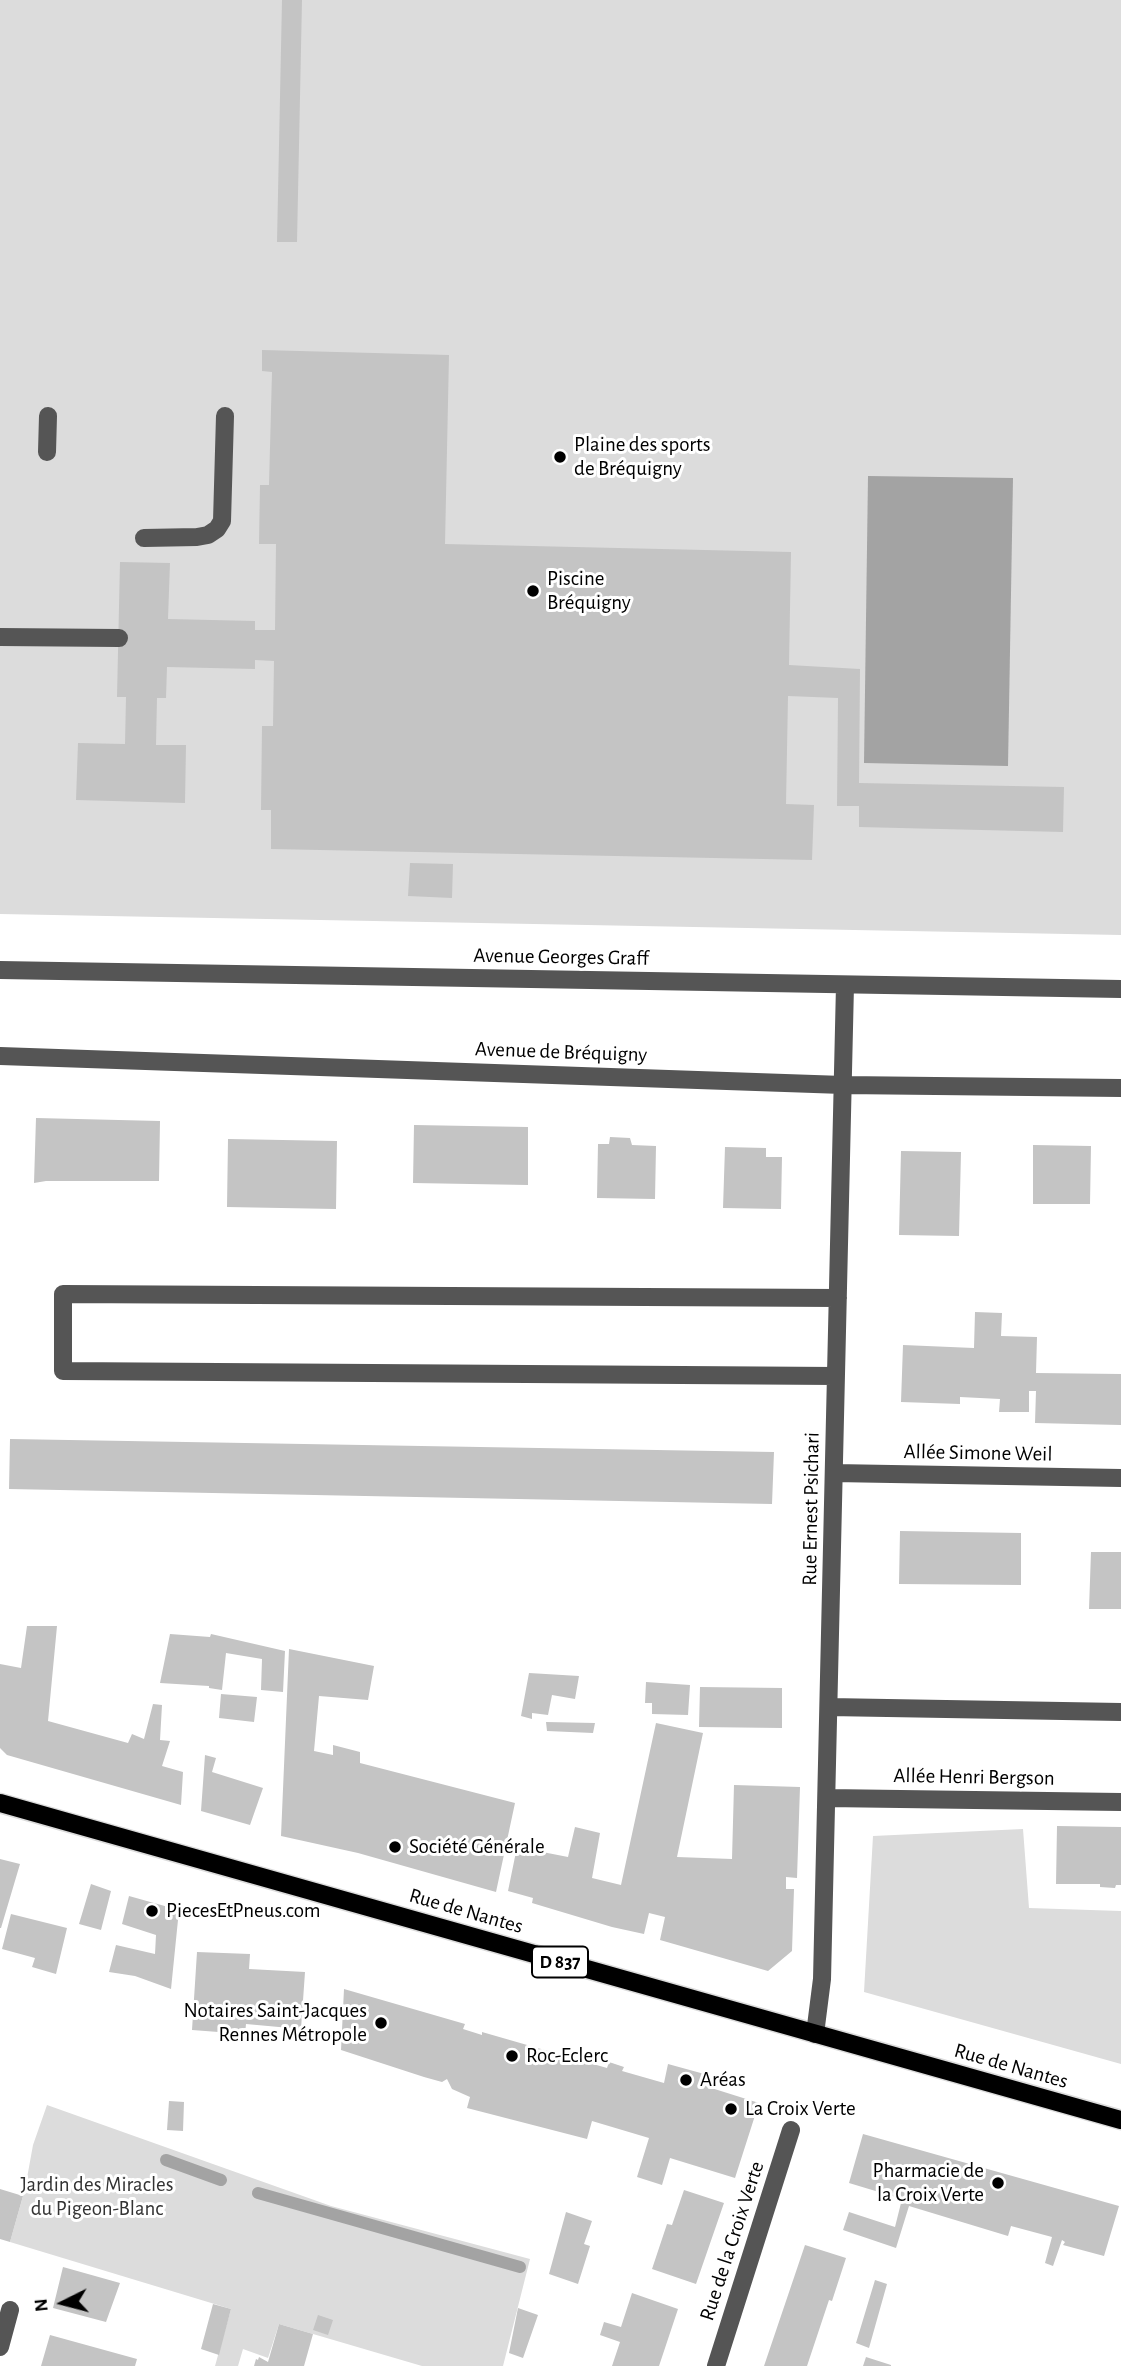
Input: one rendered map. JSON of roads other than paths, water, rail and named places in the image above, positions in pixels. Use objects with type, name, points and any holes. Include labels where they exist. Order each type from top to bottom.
[{"type":"main road","name":"Rue de Nantes","points":[[0,1803],[1121,2120]]},
{"type":"street","points":[[47,452],[48,416]]},
{"type":"street","points":[[144,538],[197,537],[208,535],[217,529],[222,521],[225,416]]},
{"type":"street","points":[[0,637],[119,638]]},
{"type":"street","name":"Avenue Georges Graff","points":[[0,970],[1121,989]]},
{"type":"street","name":"Rue Ernest Psichari","points":[[815,2034],[822,1979],[845,985]]},
{"type":"street","name":"Avenue de Bréquigny","points":[[0,1056],[843,1084],[1121,1088]]},
{"type":"street","points":[[836,1376],[63,1371],[63,1294],[838,1298]]},
{"type":"street","name":"Allée Simone Weil","points":[[834,1473],[1121,1478]]},
{"type":"street","points":[[829,1707],[1121,1712]]},
{"type":"street","name":"Allée Henri Bergson","points":[[827,1798],[1121,1802]]},
{"type":"street","name":"Rue de la Croix Verte","points":[[716,2366],[791,2130]]},
{"type":"street","points":[[0,2347],[10,2310]]},
{"type":"waterway","points":[[166,2160],[221,2180]]},
{"type":"waterway","points":[[258,2193],[520,2267]]},
{"type":"place","name":"Plaine des sports de Bréquigny","points":[[560,457]]},
{"type":"place","name":"Piscine Bréquigny","points":[[533,591]]},
{"type":"place","name":"Société Générale","points":[[395,1847]]},
{"type":"place","name":"PiecesEtPneus.com","points":[[152,1911]]},
{"type":"place","name":"Notaires Saint-Jacques Rennes Métropole","points":[[381,2023]]},
{"type":"place","name":"Roc-Eclerc","points":[[512,2056]]},
{"type":"place","name":"Aréas","points":[[686,2080]]},
{"type":"place","name":"La Croix Verte","points":[[731,2109]]},
{"type":"place","name":"Pharmacie de la Croix Verte","points":[[998,2183]]},
{"type":"park label","name":"Jardin des Miracles du Pigeon-Blanc","points":[[97,2197]]}]
